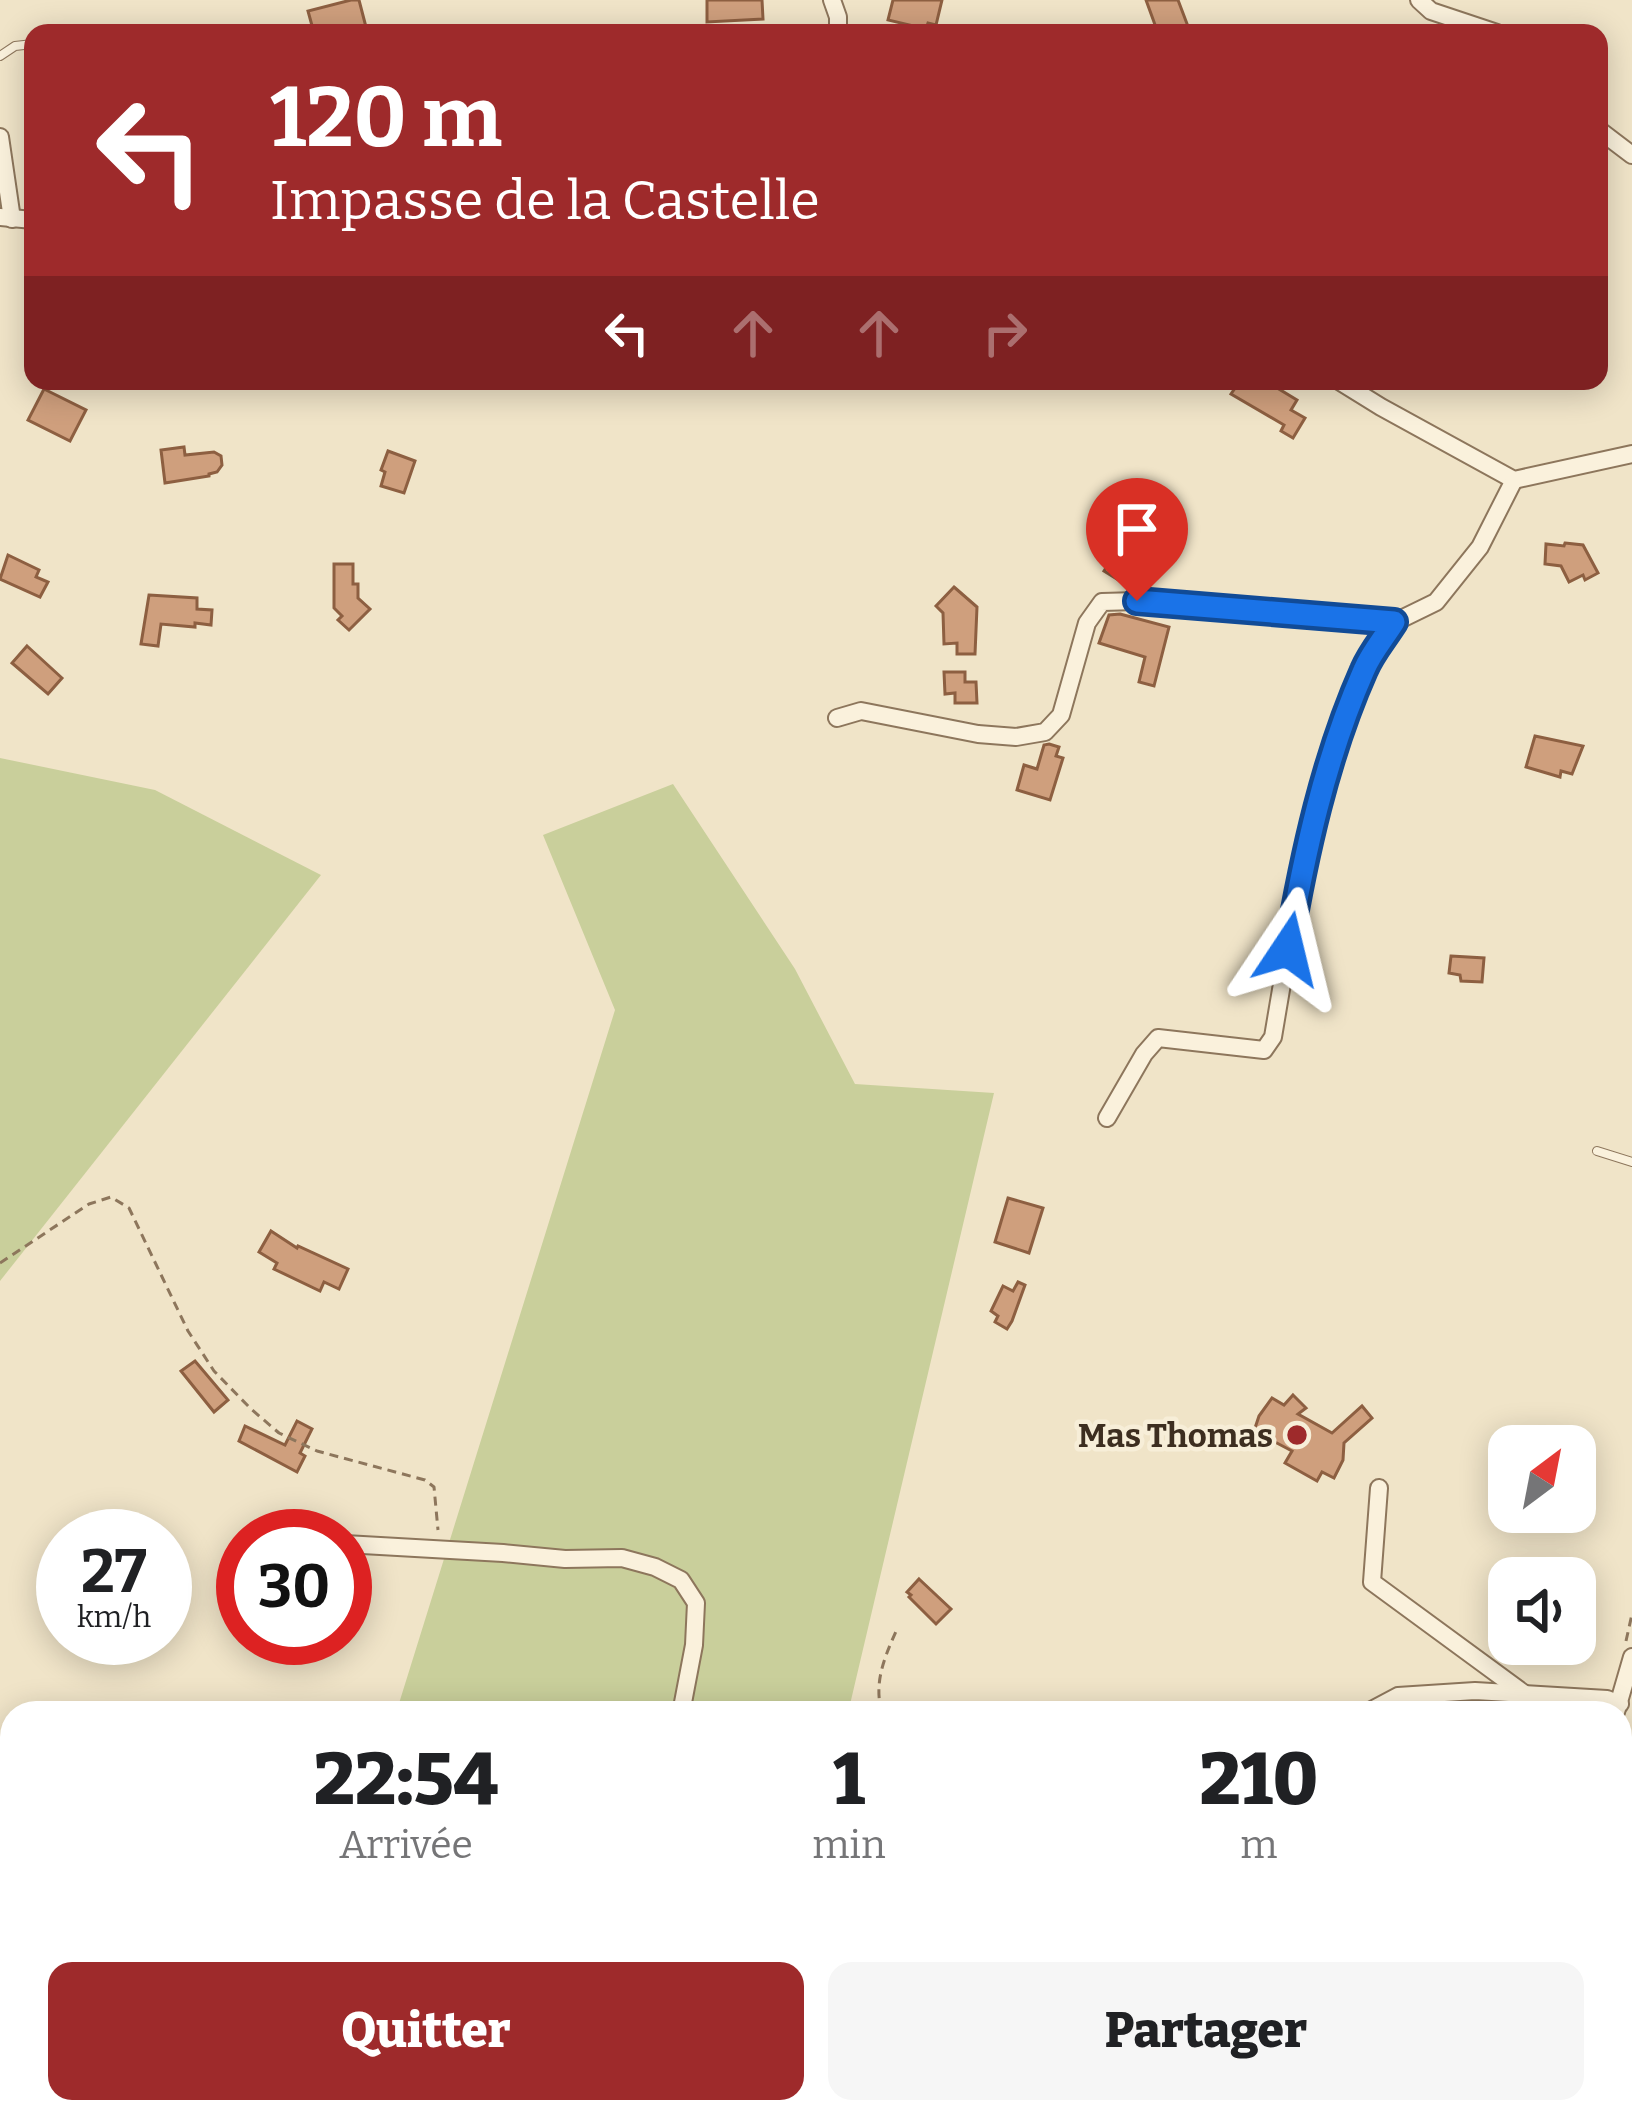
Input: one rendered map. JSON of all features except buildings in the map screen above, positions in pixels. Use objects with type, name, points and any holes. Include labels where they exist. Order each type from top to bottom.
[{"type":"street","points":[[1419,0],[1431,10],[1472,24]]},
{"type":"street","points":[[0,137],[6,218]]},
{"type":"street","points":[[1355,390],[1514,480],[1632,454]]},
{"type":"street","points":[[836,718],[861,711],[978,734],[1016,737],[1045,732],[1061,715],[1087,623],[1102,602],[1394,622],[1436,602],[1480,547],[1514,480]]},
{"type":"street","points":[[1107,1118],[1144,1054],[1158,1039],[1264,1050],[1274,1037],[1314,820],[1365,667],[1394,622]]},
{"type":"street","points":[[1379,1488],[1372,1582],[1526,1695]]},
{"type":"street","points":[[372,1546],[565,1559],[622,1558],[655,1567],[681,1580],[696,1603],[683,1701]]},
{"type":"street","points":[[1621,1701],[1632,1658]]},
{"type":"street","points":[[1389,1701],[1398,1696],[1475,1691],[1609,1701]]},
{"type":"lane","points":[[1597,1151],[1632,1162]]},
{"type":"path","points":[[0,1264],[89,1204],[111,1197],[129,1208],[188,1331],[214,1371],[279,1433],[317,1450],[434,1486],[440,1550]]},
{"type":"path","points":[[878,1701],[882,1661],[898,1628]]},
{"type":"green space","points":[[0,758],[155,790],[321,875],[0,1281]]},
{"type":"green space","points":[[673,784],[795,969],[855,1084],[994,1093],[851,1701],[400,1701],[615,1010],[543,835]]},
{"type":"place","name":"Mas Thomas","points":[[1297,1435]]},
{"type":"route","points":[[1137,601],[1394,622],[1365,667],[1341,732],[1314,820],[1288,949]]}]
